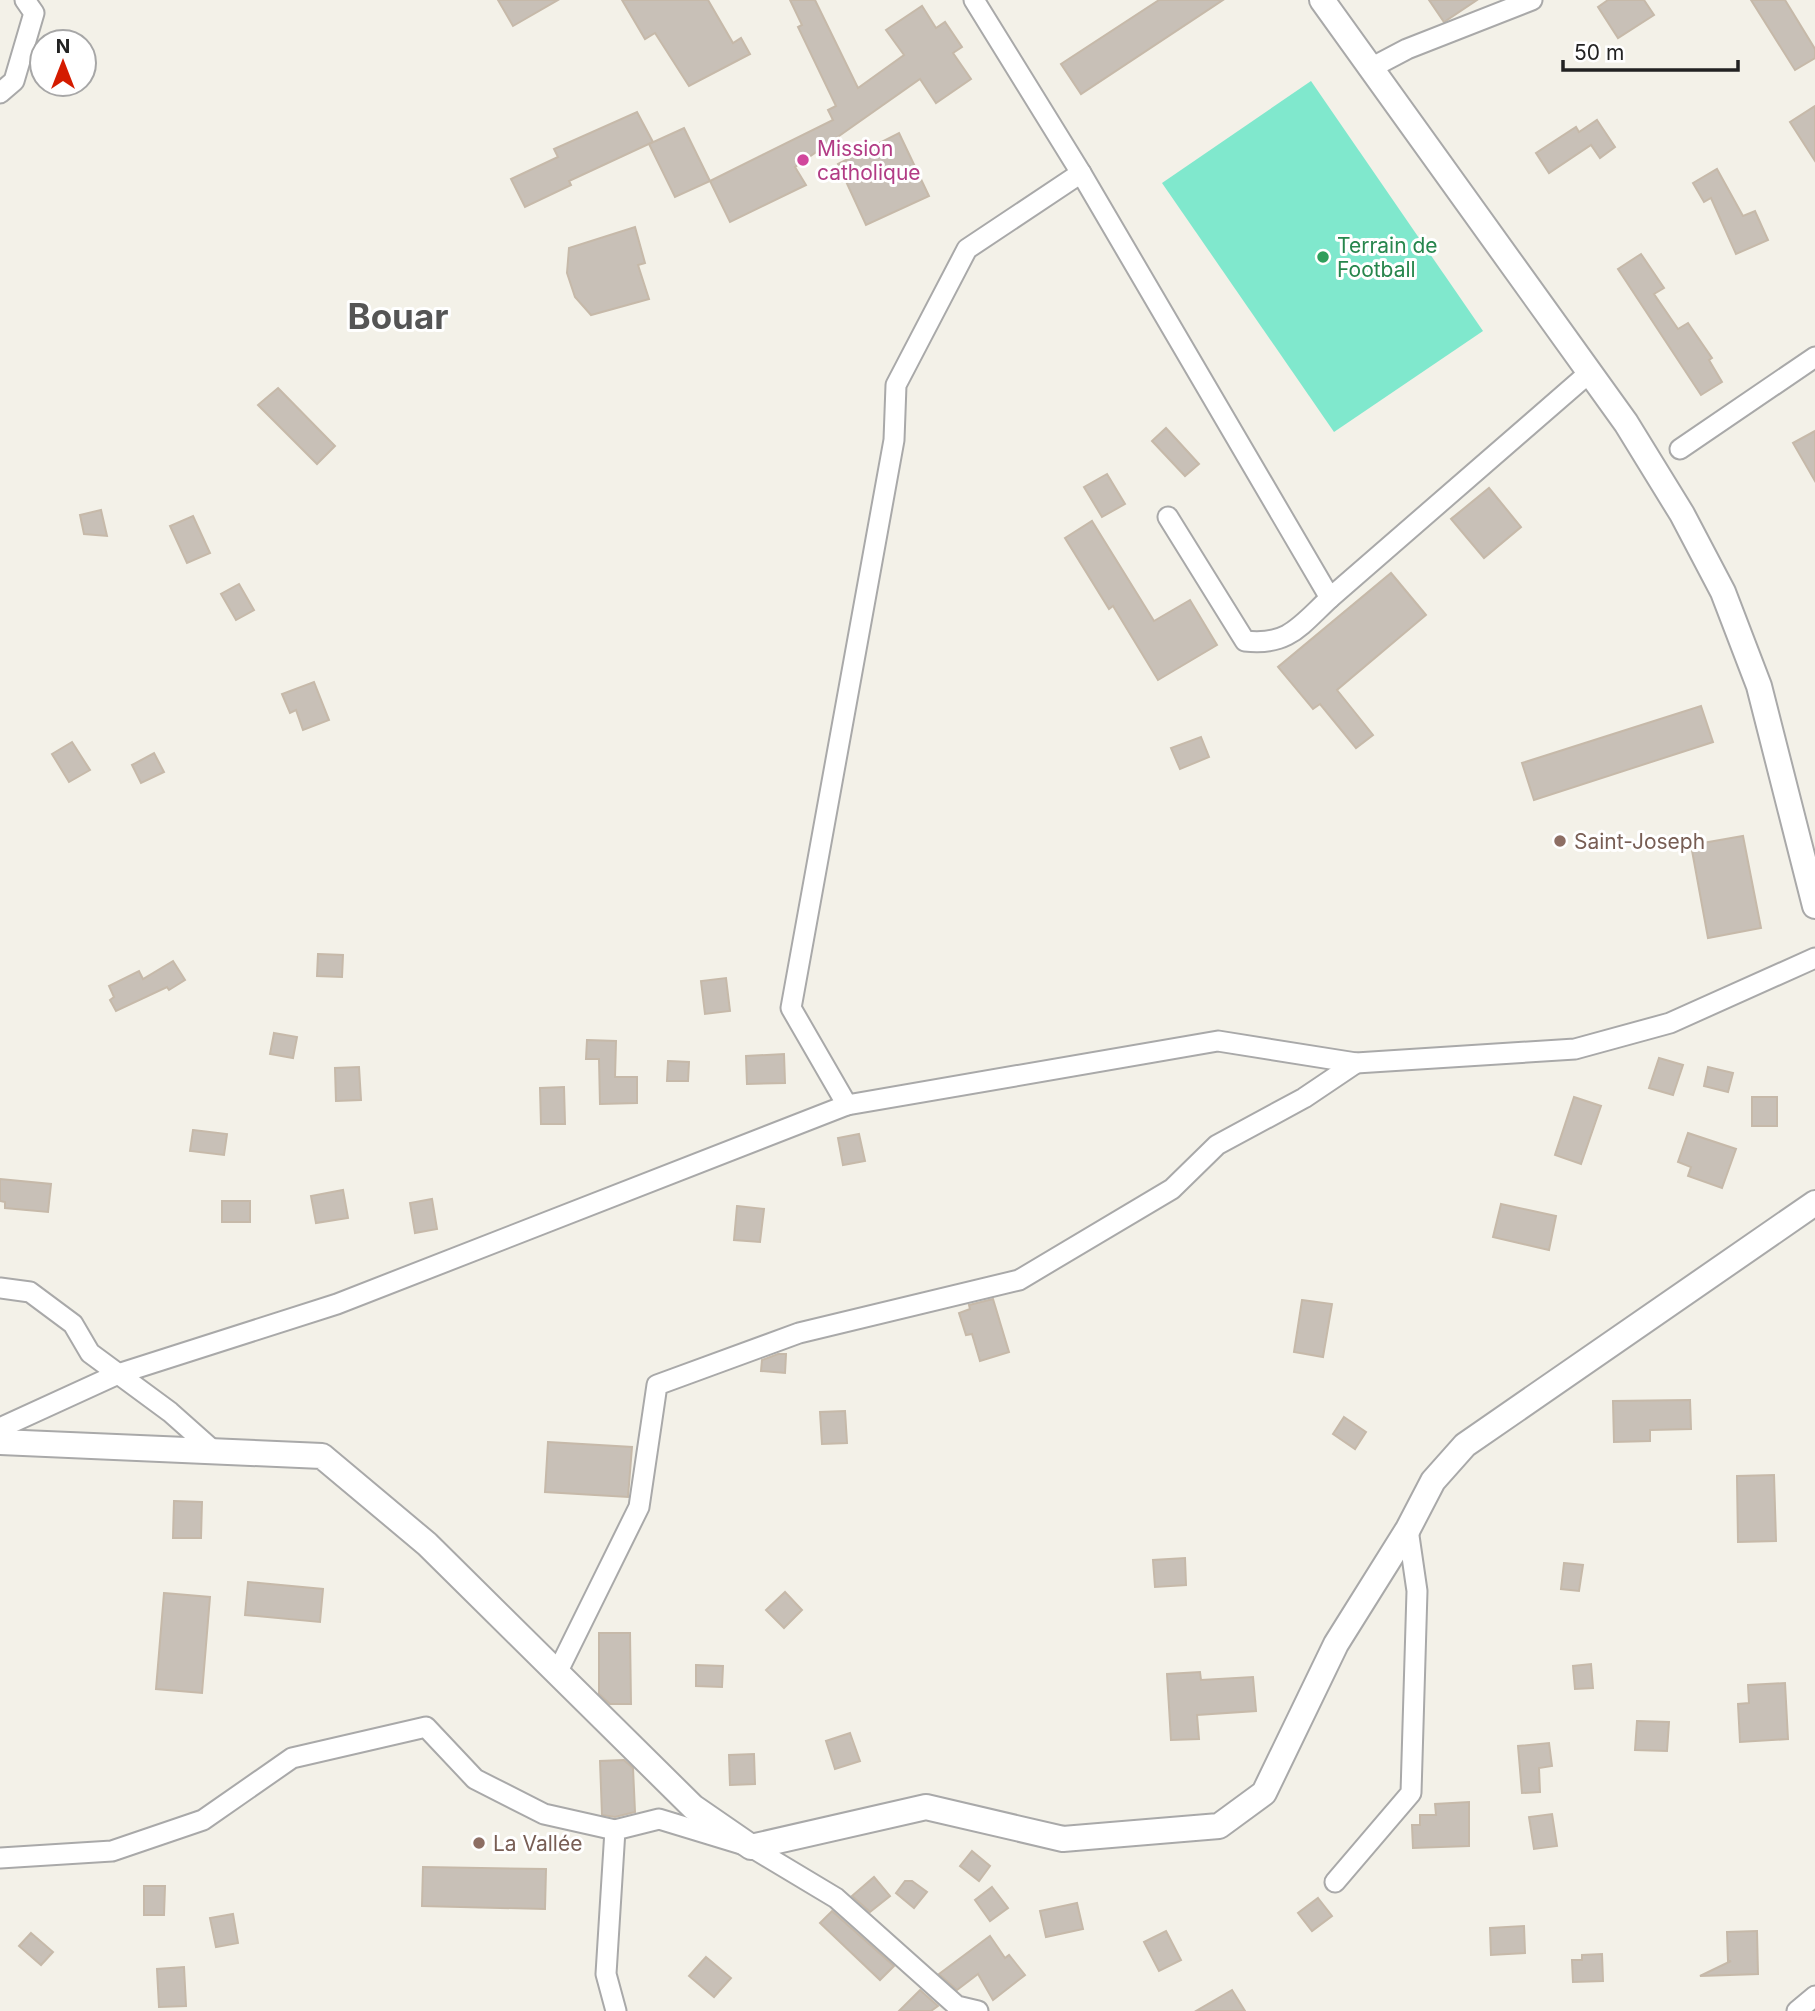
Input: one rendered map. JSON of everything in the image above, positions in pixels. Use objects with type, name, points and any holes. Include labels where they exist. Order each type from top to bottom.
[{"type":"street","points":[[0,93],[14,81],[34,13],[25,0]]},
{"type":"street","points":[[974,0],[1081,173],[1330,598]]},
{"type":"street","points":[[1322,0],[1369,69],[1626,423],[1682,514],[1723,592],[1759,686],[1815,906]]},
{"type":"street","points":[[1369,69],[1406,49],[1532,0]]},
{"type":"street","points":[[847,1105],[791,1008],[894,440],[895,385],[967,249],[1081,173]]},
{"type":"street","points":[[1680,449],[1815,358]]},
{"type":"street","points":[[1168,517],[1245,641],[1270,644],[1295,630],[1589,373]]},
{"type":"street","points":[[0,1428],[118,1374],[337,1304],[847,1105],[1218,1041],[1356,1063],[1575,1049],[1670,1023],[1815,958]]},
{"type":"street","points":[[557,1673],[639,1507],[657,1385],[799,1333],[1019,1280],[1172,1189],[1217,1145],[1304,1098],[1356,1063]]},
{"type":"street","points":[[0,1858],[112,1851],[203,1820],[292,1758],[426,1727],[475,1779],[544,1814],[615,1830],[659,1819],[751,1847],[926,1807],[1063,1839],[1219,1826],[1264,1793],[1336,1644],[1408,1529],[1433,1480],[1465,1445],[1815,1203]]},
{"type":"street","points":[[0,1288],[30,1292],[73,1324],[90,1353],[170,1412],[215,1452]]},
{"type":"street","points":[[0,1442],[322,1456],[427,1544],[692,1807],[751,1847],[836,1898],[957,2006],[978,2011]]},
{"type":"street","points":[[1335,1882],[1411,1793],[1417,1591],[1408,1529]]},
{"type":"street","points":[[615,1830],[606,1973],[616,2011]]},
{"type":"street","points":[[1797,2011],[1815,1996]]},
{"type":"green space","name":"Terrain de Football","points":[[1311,81],[1483,331],[1334,432],[1162,183]]},
{"type":"building","points":[[498,0],[558,0],[513,26]]},
{"type":"building","points":[[622,0],[708,0],[733,43],[741,38],[750,54],[689,86],[655,33],[645,39]]},
{"type":"building","points":[[790,0],[815,0],[858,88],[904,55],[886,30],[922,6],[936,28],[945,22],[962,47],[953,53],[971,79],[936,103],[920,79],[795,167],[806,185],[730,222],[710,181],[833,120],[828,110],[836,106],[798,27],[802,25]]},
{"type":"building","points":[[1159,0],[1223,0],[1081,94],[1061,64]]},
{"type":"building","points":[[1429,0],[1477,0],[1444,22]]},
{"type":"building","points":[[1608,0],[1644,0],[1654,15],[1618,38],[1598,7]]},
{"type":"building","points":[[1751,0],[1785,0],[1815,49],[1815,58],[1795,70]]},
{"type":"building","points":[[1815,106],[1815,161],[1790,122]]},
{"type":"building","points":[[637,112],[653,142],[569,181],[571,185],[525,207],[511,179],[558,157],[554,149]]},
{"type":"building","points":[[1597,120],[1615,147],[1600,158],[1591,145],[1549,173],[1536,153],[1576,127],[1579,132]]},
{"type":"building","points":[[684,128],[710,181],[675,197],[649,144]]},
{"type":"building","points":[[899,133],[929,196],[866,225],[838,164]]},
{"type":"building","points":[[1717,169],[1743,216],[1755,211],[1768,240],[1736,254],[1711,198],[1704,202],[1693,183]]},
{"type":"building","points":[[635,227],[645,263],[638,265],[649,299],[591,315],[575,297],[567,273],[569,248]]},
{"type":"building","points":[[1641,254],[1664,288],[1654,294],[1678,329],[1688,323],[1712,358],[1709,360],[1722,382],[1701,395],[1618,269]]},
{"type":"building","points":[[278,388],[335,446],[317,464],[258,405]]},
{"type":"building","points":[[1166,428],[1199,464],[1185,476],[1152,441]]},
{"type":"building","points":[[1815,431],[1815,481],[1793,443]]},
{"type":"building","points":[[1107,474],[1125,504],[1102,517],[1084,487]]},
{"type":"building","points":[[1489,488],[1521,527],[1484,558],[1451,519]]},
{"type":"building","points":[[101,510],[107,536],[84,534],[80,515]]},
{"type":"building","points":[[193,516],[210,553],[187,563],[170,526]]},
{"type":"building","points":[[1092,521],[1154,621],[1190,600],[1217,645],[1158,680],[1113,606],[1109,609],[1065,538]]},
{"type":"building","points":[[1391,573],[1426,615],[1337,690],[1373,735],[1356,748],[1320,704],[1313,709],[1278,667]]},
{"type":"building","points":[[239,584],[254,610],[236,620],[221,594]]},
{"type":"building","points":[[314,682],[329,720],[303,730],[296,710],[290,713],[282,694]]},
{"type":"building","points":[[1701,706],[1713,742],[1534,800],[1522,763]]},
{"type":"building","points":[[1201,737],[1209,757],[1180,769],[1171,748]]},
{"type":"building","points":[[72,742],[90,770],[69,782],[52,754]]},
{"type":"building","points":[[154,753],[164,772],[141,783],[132,765]]},
{"type":"building","points":[[1743,836],[1761,928],[1708,938],[1691,845]]},
{"type":"building","points":[[318,954],[343,955],[342,977],[317,976]]},
{"type":"building","points":[[173,961],[185,980],[169,990],[167,987],[116,1011],[110,1000],[114,997],[109,986],[139,971],[143,979]]},
{"type":"building","points":[[726,978],[730,1011],[705,1014],[701,981]]},
{"type":"building","points":[[274,1033],[297,1037],[293,1058],[270,1054]]},
{"type":"building","points":[[587,1040],[616,1041],[615,1077],[637,1077],[637,1103],[600,1104],[599,1059],[586,1059]]},
{"type":"building","points":[[784,1054],[785,1083],[747,1084],[746,1056]]},
{"type":"building","points":[[1659,1058],[1683,1065],[1673,1095],[1649,1088]]},
{"type":"building","points":[[668,1061],[689,1062],[688,1081],[667,1081]]},
{"type":"building","points":[[359,1067],[361,1100],[336,1101],[335,1068]]},
{"type":"building","points":[[1708,1067],[1733,1073],[1728,1092],[1704,1086]]},
{"type":"building","points":[[564,1087],[565,1124],[541,1124],[540,1088]]},
{"type":"building","points":[[1574,1097],[1601,1106],[1581,1164],[1555,1155]]},
{"type":"building","points":[[1752,1097],[1777,1097],[1777,1126],[1752,1126]]},
{"type":"building","points":[[193,1130],[227,1134],[224,1155],[190,1151]]},
{"type":"building","points":[[1688,1133],[1736,1149],[1722,1188],[1688,1176],[1691,1167],[1678,1162]]},
{"type":"building","points":[[859,1134],[865,1161],[843,1165],[838,1138]]},
{"type":"building","points":[[0,1179],[51,1184],[48,1212],[5,1208],[5,1202],[0,1201]]},
{"type":"building","points":[[343,1190],[348,1218],[316,1223],[311,1196]]},
{"type":"building","points":[[432,1199],[437,1229],[415,1233],[410,1203]]},
{"type":"building","points":[[222,1201],[250,1201],[250,1222],[222,1222]]},
{"type":"building","points":[[1501,1204],[1556,1216],[1549,1250],[1493,1237]]},
{"type":"building","points":[[737,1206],[764,1209],[760,1242],[734,1240]]},
{"type":"building","points":[[993,1299],[1009,1352],[980,1361],[972,1334],[966,1335],[959,1313],[970,1309],[969,1305]]},
{"type":"building","points":[[1302,1300],[1332,1304],[1323,1357],[1294,1352]]},
{"type":"building","points":[[786,1354],[785,1373],[761,1371],[762,1360]]},
{"type":"building","points":[[1690,1400],[1691,1429],[1650,1430],[1650,1441],[1614,1442],[1613,1401]]},
{"type":"building","points":[[845,1411],[847,1443],[822,1444],[820,1412]]},
{"type":"building","points":[[1344,1417],[1366,1432],[1355,1449],[1333,1434]]},
{"type":"building","points":[[548,1442],[632,1447],[628,1497],[545,1492]]},
{"type":"building","points":[[1774,1475],[1776,1541],[1738,1542],[1737,1476]]},
{"type":"building","points":[[174,1501],[202,1502],[201,1538],[173,1538]]},
{"type":"building","points":[[1185,1558],[1186,1585],[1155,1587],[1153,1560]]},
{"type":"building","points":[[1564,1563],[1583,1565],[1579,1591],[1561,1589]]},
{"type":"building","points":[[248,1582],[323,1589],[320,1622],[245,1615]]},
{"type":"building","points":[[785,1592],[802,1610],[784,1628],[766,1610]]},
{"type":"building","points":[[164,1593],[210,1597],[202,1693],[156,1689]]},
{"type":"building","points":[[599,1633],[630,1633],[631,1704],[610,1704],[599,1694]]},
{"type":"building","points":[[1591,1664],[1593,1688],[1575,1689],[1573,1666]]},
{"type":"building","points":[[696,1665],[723,1666],[722,1687],[696,1686]]},
{"type":"building","points":[[1200,1672],[1201,1680],[1253,1677],[1256,1711],[1197,1715],[1199,1739],[1171,1740],[1167,1674]]},
{"type":"building","points":[[1785,1683],[1788,1739],[1740,1742],[1738,1704],[1749,1703],[1748,1685]]},
{"type":"building","points":[[1637,1721],[1669,1722],[1667,1751],[1635,1750]]},
{"type":"building","points":[[850,1733],[860,1761],[835,1769],[826,1741]]},
{"type":"building","points":[[1549,1743],[1552,1766],[1539,1768],[1540,1792],[1522,1793],[1518,1746]]},
{"type":"building","points":[[754,1754],[755,1784],[730,1785],[729,1755]]},
{"type":"building","points":[[624,1760],[633,1768],[635,1812],[615,1817],[602,1815],[600,1761]]},
{"type":"building","points":[[1469,1802],[1469,1846],[1413,1848],[1412,1825],[1420,1825],[1420,1815],[1436,1815],[1435,1804]]},
{"type":"building","points":[[1552,1814],[1557,1846],[1534,1849],[1529,1817]]},
{"type":"building","points":[[972,1851],[990,1866],[979,1881],[960,1866]]},
{"type":"building","points":[[423,1867],[546,1869],[545,1909],[422,1906]]},
{"type":"building","points":[[874,1877],[890,1896],[870,1912],[852,1896]]},
{"type":"building","points":[[905,1881],[912,1881],[927,1892],[914,1908],[896,1893]]},
{"type":"building","points":[[144,1886],[165,1886],[164,1915],[144,1915]]},
{"type":"building","points":[[992,1887],[1008,1908],[990,1921],[975,1900]]},
{"type":"building","points":[[1318,1898],[1332,1916],[1312,1931],[1298,1913]]},
{"type":"building","points":[[1077,1903],[1083,1929],[1046,1937],[1040,1911]]},
{"type":"building","points":[[832,1911],[894,1966],[880,1980],[820,1923]]},
{"type":"building","points":[[233,1914],[238,1943],[216,1947],[210,1918]]},
{"type":"building","points":[[1524,1926],[1525,1953],[1491,1955],[1490,1928]]},
{"type":"building","points":[[1166,1931],[1181,1960],[1159,1971],[1144,1942]]},
{"type":"building","points":[[1757,1931],[1758,1974],[1700,1976],[1731,1961],[1728,1961],[1727,1932]]},
{"type":"building","points":[[31,1933],[53,1952],[41,1965],[19,1946]]},
{"type":"building","points":[[990,1936],[1005,1958],[1009,1955],[1025,1975],[993,2000],[978,1974],[957,1990],[939,1974]]},
{"type":"building","points":[[1602,1954],[1603,1981],[1573,1982],[1572,1960],[1582,1960],[1582,1955]]},
{"type":"building","points":[[706,1957],[731,1978],[714,1997],[689,1976]]},
{"type":"building","points":[[184,1967],[186,2006],[159,2007],[157,1969]]},
{"type":"building","points":[[920,1990],[938,2006],[931,2011],[899,2011]]},
{"type":"building","points":[[1232,1990],[1245,2011],[1196,2011]]},
{"type":"place","name":"Mission catholique","points":[[803,160]]},
{"type":"place","name":"Terrain de Football","points":[[1323,257]]},
{"type":"place","name":"Saint-Joseph","points":[[1560,841]]},
{"type":"place","name":"La Vallée","points":[[479,1843]]},
{"type":"district","name":"Bouar","points":[[398,316]]}]
